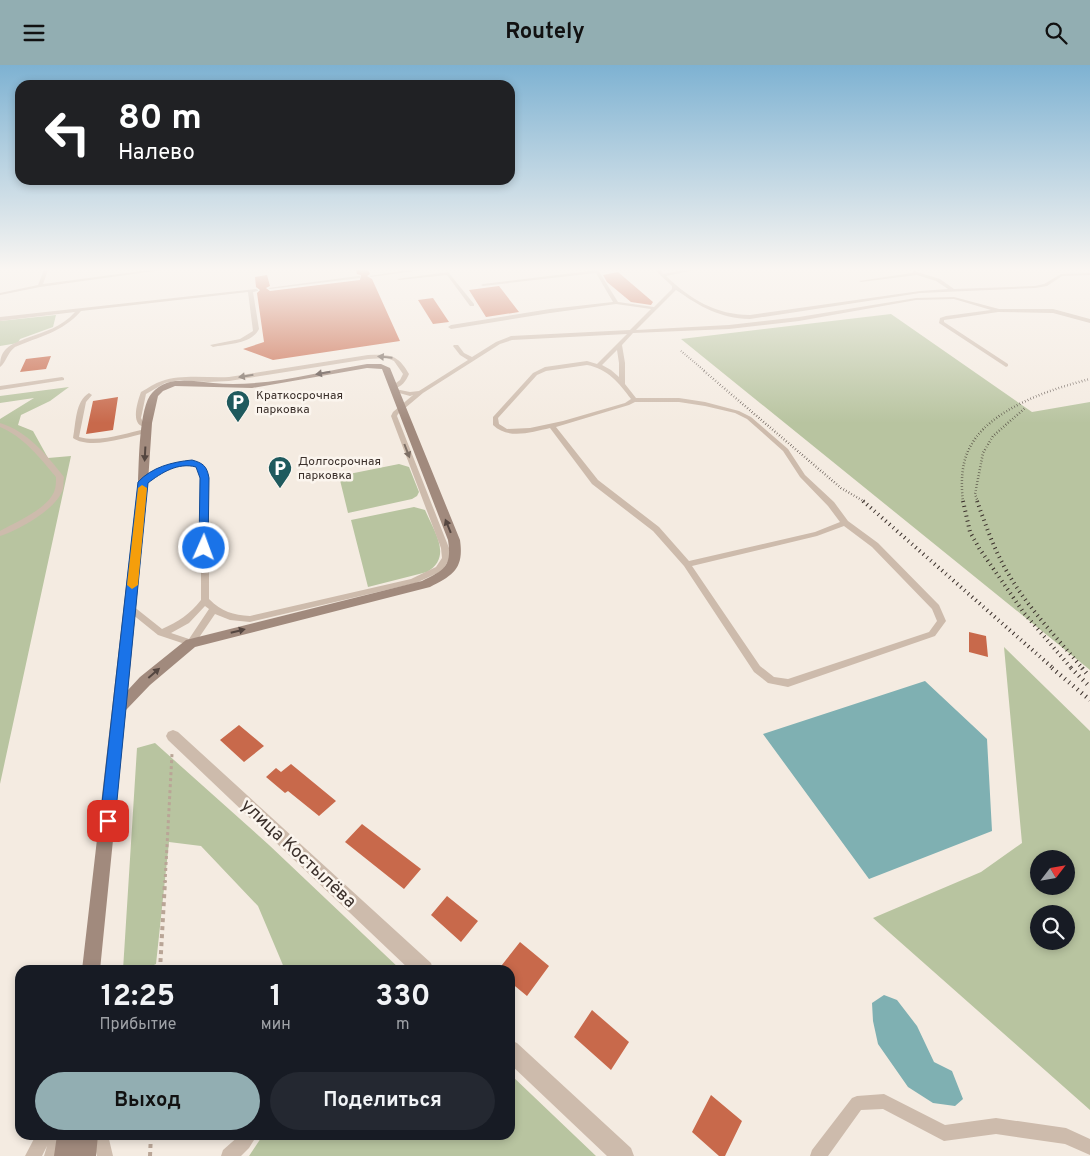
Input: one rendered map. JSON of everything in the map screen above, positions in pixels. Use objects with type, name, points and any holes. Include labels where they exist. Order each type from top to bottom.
[{"type":"main road","points":[[93,965],[143,482],[146,428],[151,399],[160,390],[180,383],[232,387],[252,386],[375,365],[386,368],[454,540],[456,555],[453,566],[442,576],[406,591],[191,643],[145,681],[120,707]]},
{"type":"main road","points":[[65,1156],[67,1140]]},
{"type":"main road","points":[[86,1156],[87,1140]]},
{"type":"street","name":"улица Костылёва","points":[[173,735],[419,965]]},
{"type":"street","points":[[515,1055],[623,1156]]},
{"type":"lane","points":[[0,365],[7,351],[13,346],[63,326],[70,321]]},
{"type":"lane","points":[[212,345],[242,340],[251,336],[256,329],[255,321]]},
{"type":"lane","points":[[451,327],[489,321]]},
{"type":"lane","points":[[599,365],[641,321]]},
{"type":"lane","points":[[205,600],[220,614],[232,618],[250,619],[270,616],[413,581],[439,569],[446,558],[445,548],[394,416],[400,407],[421,392],[498,343],[511,338],[631,331],[665,331],[778,321]]},
{"type":"lane","points":[[941,321],[1006,365]]},
{"type":"lane","points":[[619,345],[622,363],[622,385]]},
{"type":"lane","points":[[456,346],[462,354],[472,360]]},
{"type":"lane","points":[[146,428],[140,423],[138,418],[142,393],[163,382],[180,378],[228,379],[368,357],[384,357],[395,358],[400,362],[406,374],[403,381],[394,389]]},
{"type":"lane","points":[[551,425],[595,482],[656,529],[687,564],[757,669],[771,681],[788,683],[932,634],[942,621],[936,607],[875,545],[845,523],[831,504],[802,476],[786,450],[749,418],[737,412],[679,400],[634,400],[627,404],[551,425],[518,432],[505,431],[496,425],[495,418],[535,374],[546,369],[564,365],[586,363],[599,365],[609,370],[634,400]]},
{"type":"lane","points":[[0,388],[62,379]]},
{"type":"lane","points":[[394,389],[410,394],[421,392]]},
{"type":"lane","points":[[89,395],[83,403],[76,439],[85,441],[146,428]]},
{"type":"lane","points":[[0,425],[8,427],[22,437],[60,477],[59,489],[49,503],[26,521],[0,534]]},
{"type":"lane","points":[[143,482],[156,472],[176,464],[192,463],[199,465],[203,470],[206,497],[205,600],[189,619],[161,633]]},
{"type":"lane","points":[[687,564],[817,534],[845,523]]},
{"type":"lane","points":[[130,608],[161,633],[191,643],[213,609]]},
{"type":"lane","points":[[818,1156],[857,1103],[884,1101],[944,1133],[996,1126],[1066,1136],[1090,1147]]},
{"type":"lane","points":[[33,1156],[42,1140]]},
{"type":"lane","points":[[52,1156],[57,1140]]},
{"type":"lane","points":[[93,1140],[95,1156]]},
{"type":"lane","points":[[101,1140],[105,1156]]},
{"type":"lane","points":[[229,1156],[246,1140]]},
{"type":"path","points":[[160,965],[173,735]]},
{"type":"path","points":[[150,1156],[151,1140]]},
{"type":"green space","points":[[0,321],[55,321],[53,327],[20,339],[18,343],[0,346]]},
{"type":"green space","points":[[833,321],[901,321],[1032,412],[1090,402],[1090,670],[681,339]]},
{"type":"green space","points":[[69,387],[50,401],[21,415],[18,425],[33,431],[48,458],[71,456],[0,784],[0,419],[34,398],[0,403],[0,396]]},
{"type":"green space","points":[[399,464],[409,467],[419,492],[417,496],[412,499],[348,513],[339,476]]},
{"type":"green space","points":[[414,507],[425,510],[439,543],[439,559],[435,566],[427,572],[368,587],[351,520]]},
{"type":"green space","points":[[1004,647],[1090,731],[1090,1110],[873,918],[981,872],[1022,843]]},
{"type":"green space","points":[[155,743],[269,845],[396,965],[283,965],[258,906],[201,846],[169,842],[156,964],[123,965],[137,748]]},
{"type":"green space","points":[[515,1079],[596,1156],[249,1156],[260,1140],[515,1140]]},
{"type":"water","points":[[925,681],[987,739],[992,831],[869,879],[763,734]]},
{"type":"water","points":[[884,995],[897,1000],[917,1026],[934,1062],[952,1071],[963,1099],[955,1106],[933,1103],[908,1087],[878,1044],[873,1021],[872,1003]]},
{"type":"building","points":[[261,321],[391,321],[400,341],[273,360],[243,349],[264,342]]},
{"type":"building","points":[[431,321],[449,322],[433,324]]},
{"type":"building","points":[[51,356],[46,369],[20,372],[26,359]]},
{"type":"building","points":[[118,397],[113,430],[86,434],[93,401]]},
{"type":"building","points":[[969,632],[986,636],[988,657],[969,652]]},
{"type":"building","points":[[239,725],[264,746],[244,762],[220,740]]},
{"type":"building","points":[[291,764],[336,801],[319,816],[288,791],[285,793],[266,777],[276,768],[281,772]]},
{"type":"building","points":[[362,824],[421,869],[404,889],[345,842]]},
{"type":"building","points":[[447,896],[478,921],[461,942],[431,915]]},
{"type":"building","points":[[520,942],[549,966],[527,996],[515,986],[515,965],[502,965]]},
{"type":"building","points":[[592,1010],[629,1042],[611,1070],[574,1037]]},
{"type":"building","points":[[711,1095],[742,1121],[725,1156],[719,1156],[692,1132]]},
{"type":"railway","points":[[681,351],[706,372]]},
{"type":"railway","points":[[704,371],[841,488],[865,502]]},
{"type":"railway","points":[[963,502],[962,475],[966,455],[978,435],[990,423],[1005,412],[1040,395],[1090,379]]},
{"type":"railway","points":[[978,502],[975,494],[983,453],[993,436],[1025,408]]},
{"type":"railway","points":[[863,501],[1054,669]]},
{"type":"railway","points":[[963,501],[970,532],[979,548],[1024,613],[1072,669]]},
{"type":"railway","points":[[977,501],[995,548],[1017,588],[1083,669]]},
{"type":"railway","points":[[1052,668],[1090,700]]},
{"type":"railway","points":[[1082,668],[1088,675]]},
{"type":"railway","points":[[1072,669],[1090,687]]},
{"type":"slow traffic","points":[[132,585],[142,488]]},
{"type":"place","name":"Краткосрочная парковка","points":[[238,423]]},
{"type":"place","name":"Долгосрочная парковка","points":[[280,489]]},
{"type":"route","points":[[108,821],[143,482],[165,467],[192,463],[199,465],[203,470],[206,497],[204,548]]}]
